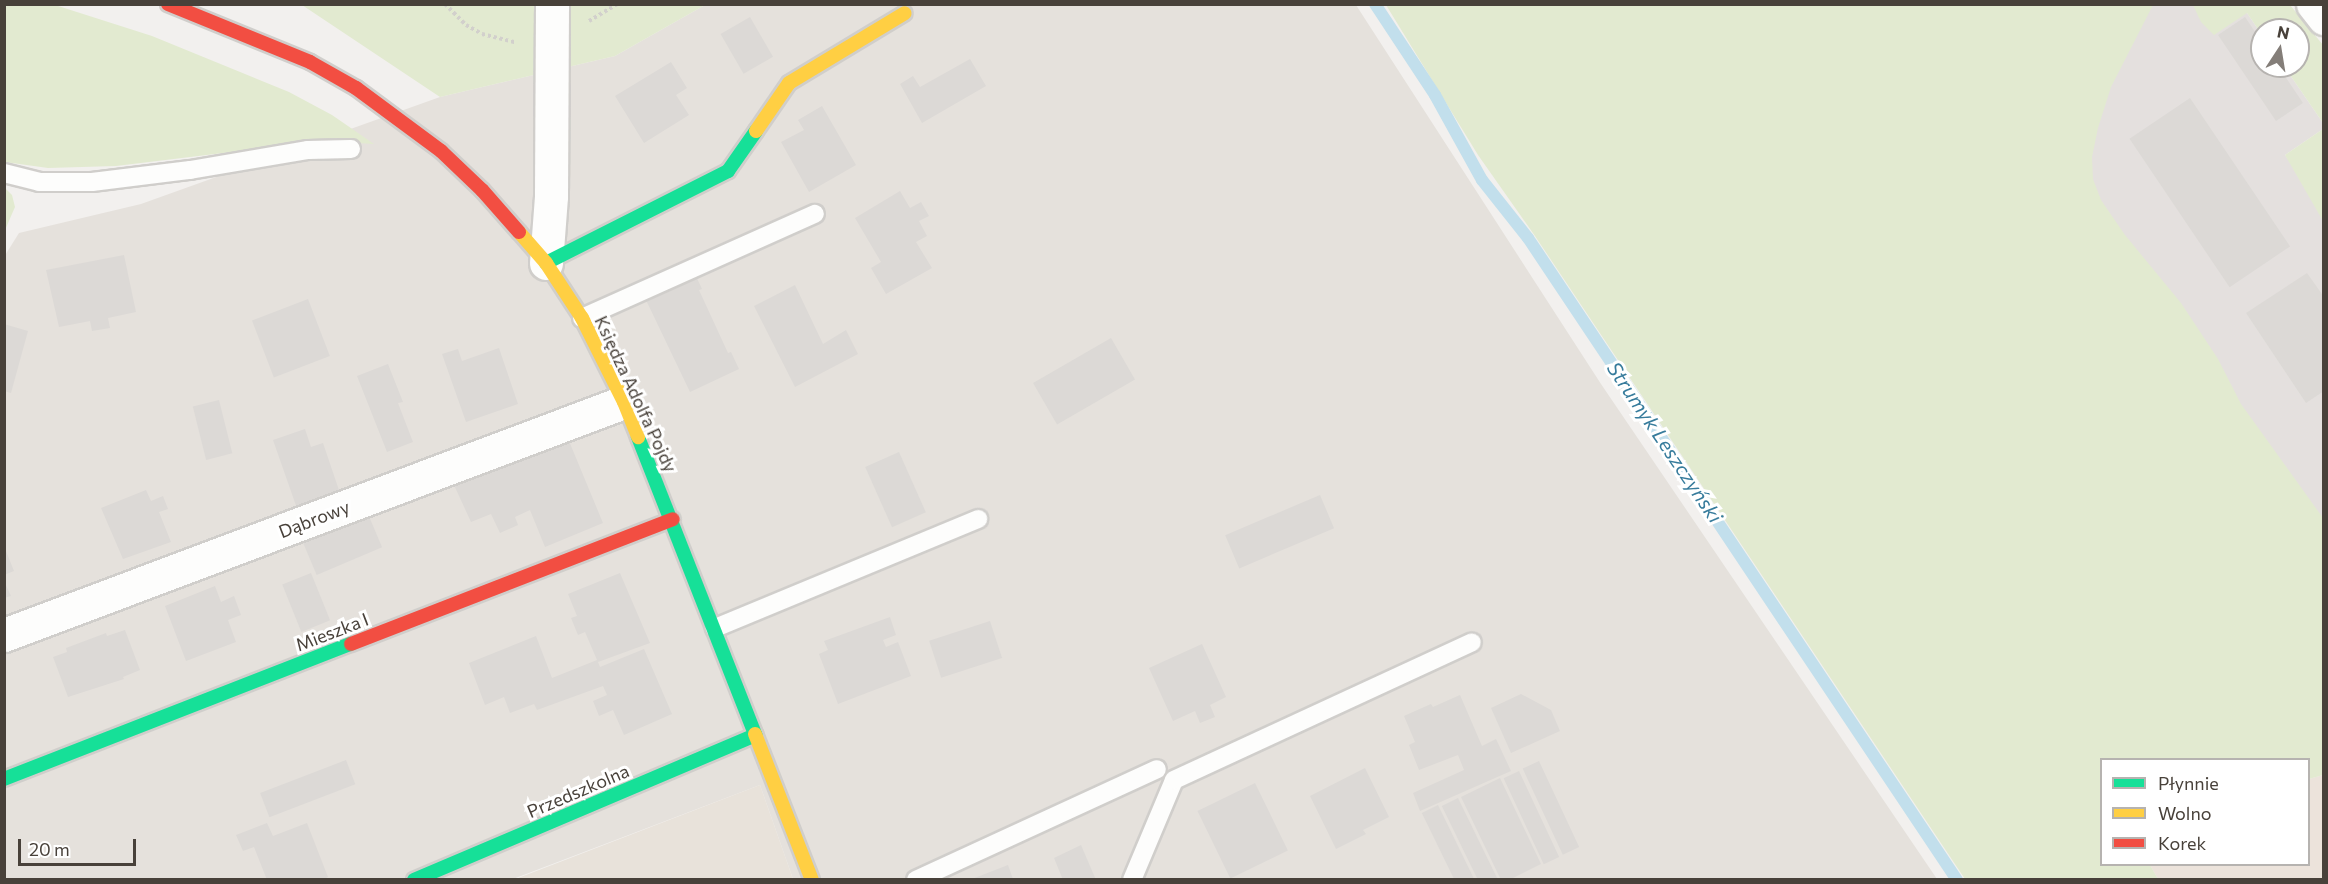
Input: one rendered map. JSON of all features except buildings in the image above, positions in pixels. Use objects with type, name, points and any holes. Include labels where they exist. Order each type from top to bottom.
[{"type":"street","name":"Księdza Adolfa Pojdy","points":[[168,4],[299,57],[357,88],[441,151],[482,190],[546,263],[582,318],[624,402],[673,519],[812,879]]},
{"type":"street","points":[[546,263],[551,196],[552,4]]},
{"type":"street","points":[[2313,4],[2324,18]]},
{"type":"street","points":[[546,263],[728,171],[789,83],[905,13]]},
{"type":"street","name":"Dąbrowy","points":[[4,635],[624,402]]},
{"type":"street","name":"Mieszka I","points":[[4,779],[673,519]]},
{"type":"street","name":"Przedszkolna","points":[[414,879],[756,735]]},
{"type":"lane","points":[[4,173],[39,182],[92,182],[190,170],[308,150],[351,149]]},
{"type":"lane","points":[[582,318],[815,214]]},
{"type":"lane","points":[[715,628],[978,519]]},
{"type":"lane","points":[[1132,879],[1174,780],[1472,642]]},
{"type":"lane","points":[[916,879],[1157,769]]},
{"type":"path","points":[[445,4],[466,25],[482,34],[502,41],[552,44]]},
{"type":"shaded area","points":[[705,5],[1356,5],[1601,384],[1937,879],[793,879],[760,785],[513,879],[5,879],[4,257],[19,233],[141,204],[440,97],[615,56]]},
{"type":"shaded area","points":[[2141,5],[2231,5],[2247,13],[2250,18],[2250,78],[2292,78],[2323,123],[2323,129],[2285,155],[2323,208],[2323,538],[2086,199],[2080,140]]},
{"type":"shaded area","points":[[2323,775],[2323,879],[2158,879],[2151,866],[2310,866],[2310,779]]},
{"type":"shaded area","points":[[760,785],[793,879],[513,880]]},
{"type":"green space","points":[[5,5],[55,5],[152,36],[289,92],[332,115],[374,144],[341,142],[290,145],[116,166],[48,168],[5,162]]},
{"type":"green space","points":[[302,5],[705,5],[615,56],[440,97]]},
{"type":"green space","points":[[1386,5],[2153,5],[2111,87],[2098,128],[2092,157],[2093,179],[2101,200],[2125,235],[2181,303],[2218,359],[2241,404],[2323,518],[2323,775],[2310,779],[2310,758],[2100,758],[2100,866],[2151,866],[2158,879],[1965,879],[1535,236],[1478,155]]},
{"type":"green space","points":[[2193,5],[2290,5],[2301,18],[2250,18],[2247,13],[2214,35],[2201,22]]},
{"type":"green space","points":[[2310,29],[2323,45],[2323,123],[2292,78],[2310,78]]},
{"type":"green space","points":[[2323,129],[2323,221],[2285,155]]},
{"type":"green space","points":[[5,188],[12,195],[15,207],[5,230]]},
{"type":"waterway","name":"Strumyk Leszczyński","points":[[1375,4],[1435,95],[1482,180],[1528,238],[1957,880]]},
{"type":"traffic: fast","points":[[546,263],[728,171],[756,131]]},
{"type":"traffic: fast","points":[[638,437],[755,734]]},
{"type":"traffic: fast","points":[[4,779],[351,644]]},
{"type":"traffic: fast","points":[[414,880],[756,735]]},
{"type":"traffic: slow","points":[[756,131],[789,83],[905,13]]},
{"type":"traffic: slow","points":[[519,232],[546,263],[582,318],[624,402],[638,437]]},
{"type":"traffic: slow","points":[[755,734],[812,880]]},
{"type":"traffic: jam","points":[[168,4],[310,62],[356,88],[441,151],[482,190],[519,232]]},
{"type":"traffic: jam","points":[[351,644],[673,519]]}]
